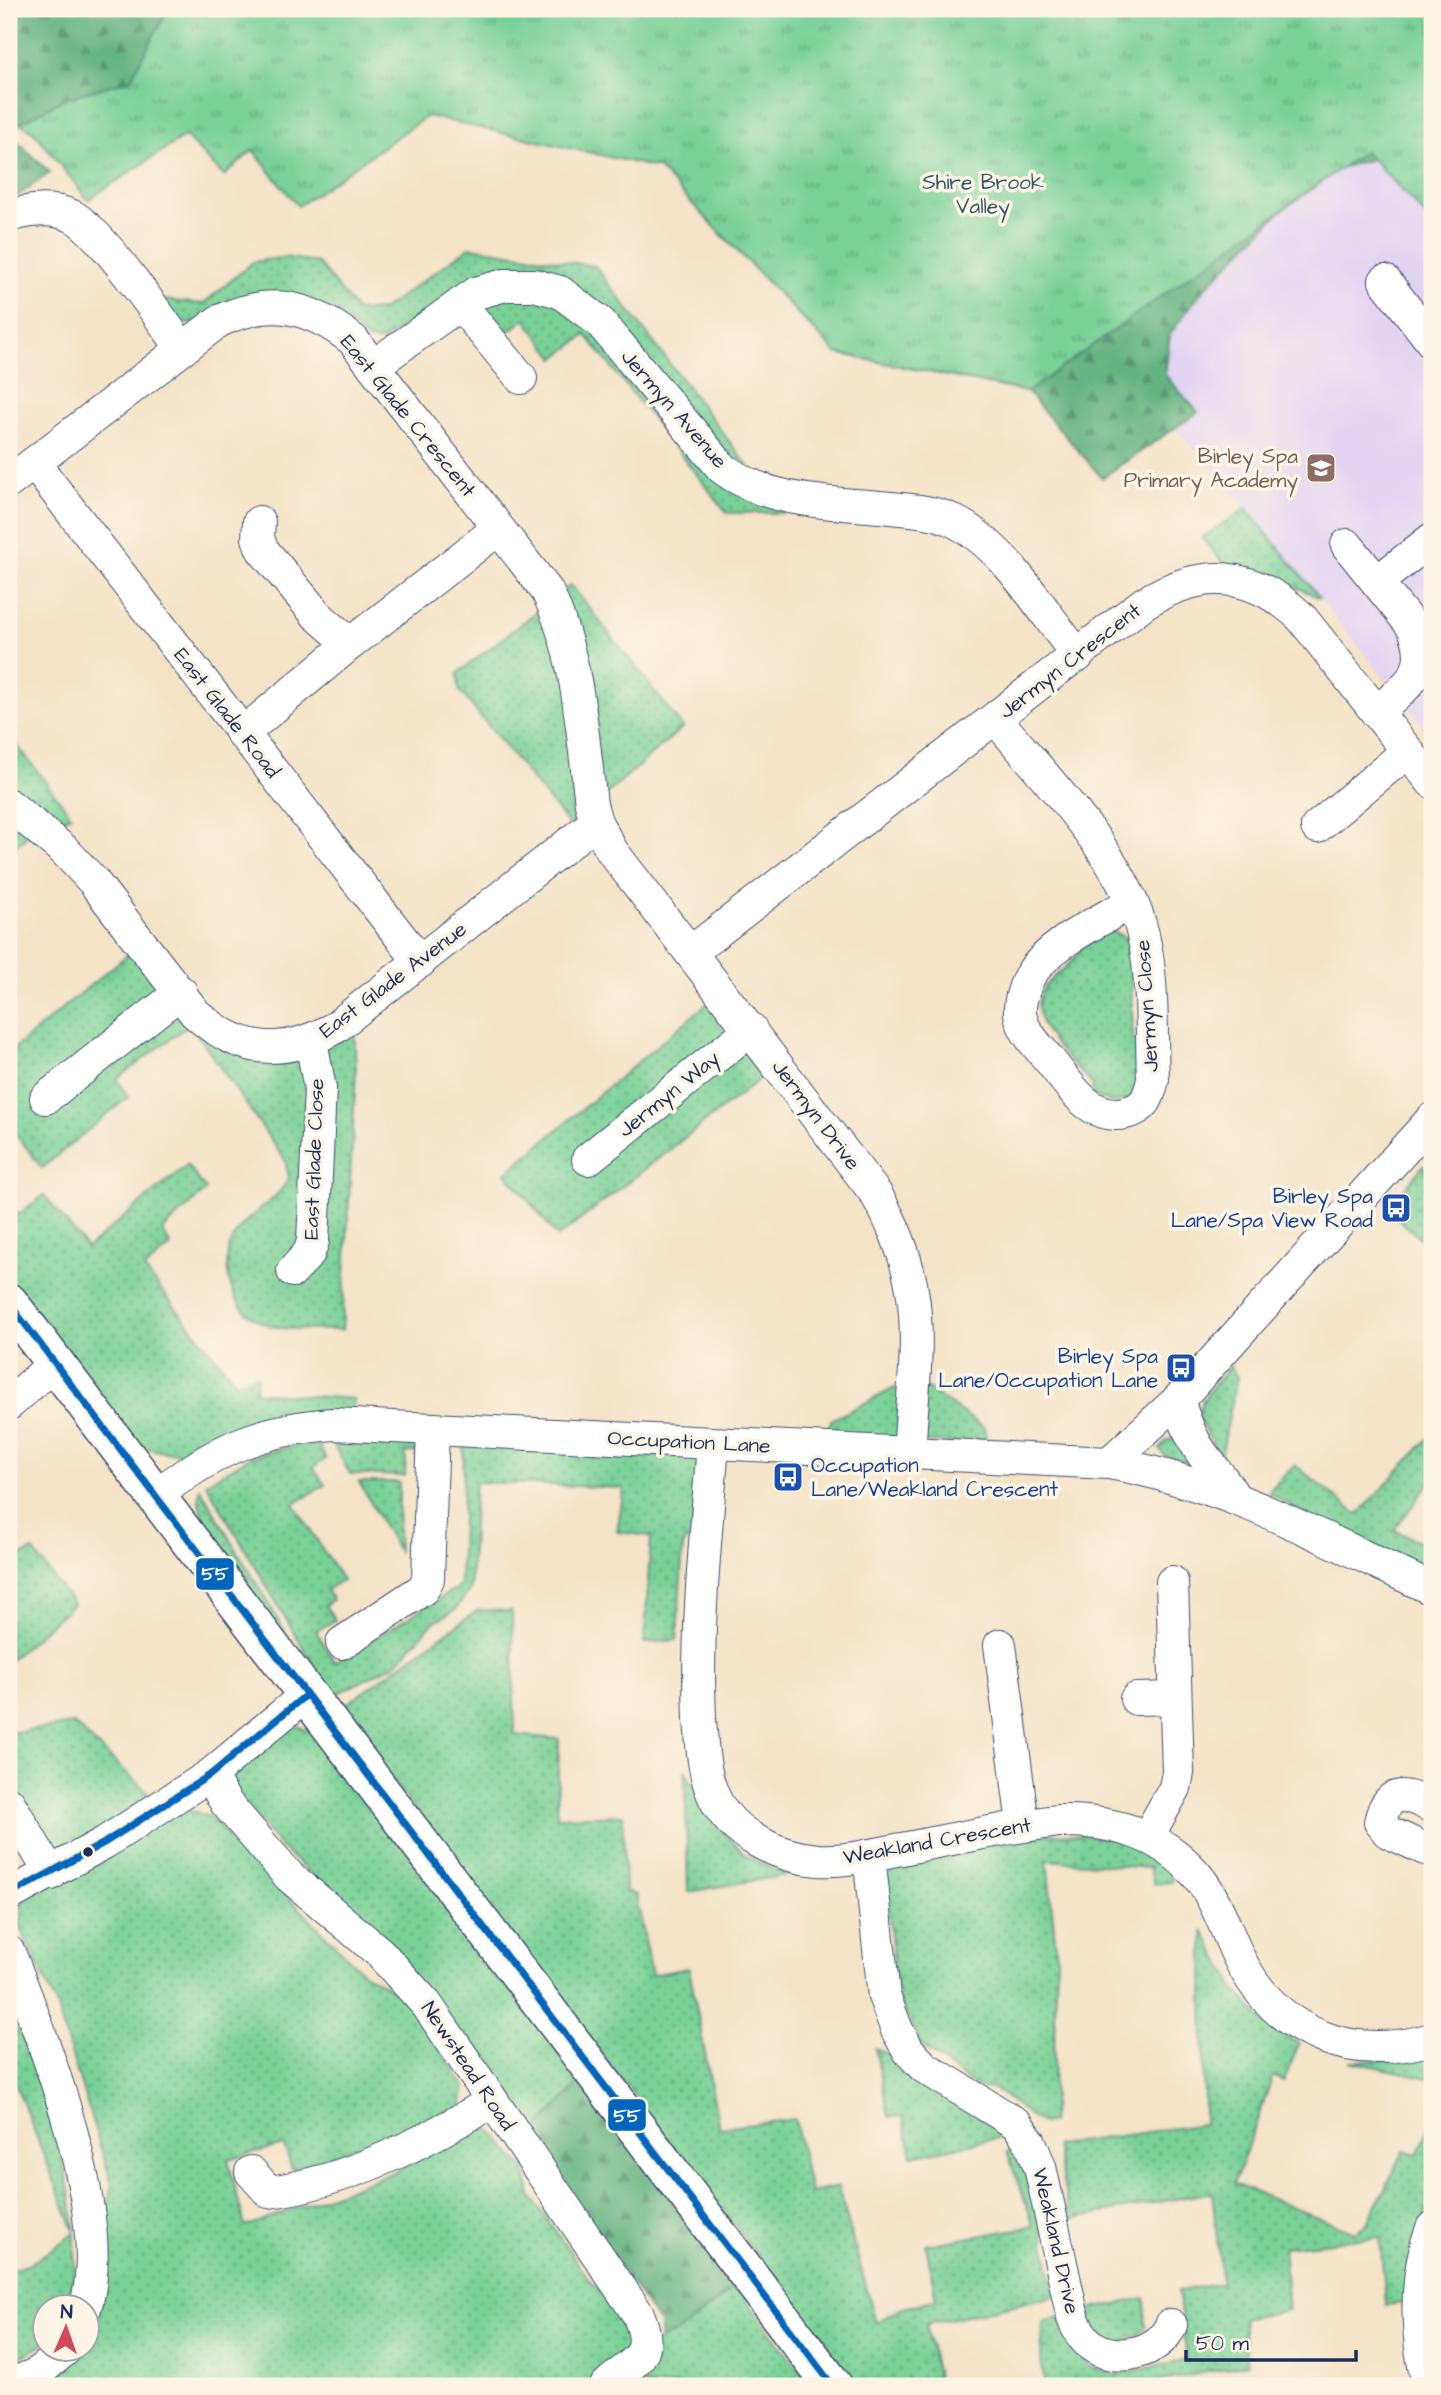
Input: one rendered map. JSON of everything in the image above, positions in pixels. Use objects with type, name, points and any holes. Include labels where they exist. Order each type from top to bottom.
[{"type":"main road","points":[[9,1303],[157,1494],[306,1695],[833,2386]]},
{"type":"street","points":[[9,216],[29,210],[52,211],[74,217],[91,232],[122,269],[183,349]]},
{"type":"street","points":[[1385,281],[1432,342]]},
{"type":"street","name":"Jermyn Avenue","points":[[373,366],[476,293],[505,285],[534,285],[560,292],[600,322],[722,468],[741,483],[783,496],[922,511],[951,520],[976,535],[1002,559],[1078,656]]},
{"type":"street","points":[[460,304],[521,379]]},
{"type":"street","name":"East Glade Crescent","points":[[9,482],[219,321],[246,308],[277,306],[303,311],[330,322],[352,340],[373,366],[547,591],[563,630],[574,671],[596,822]]},
{"type":"street","name":"East Glade Road","points":[[34,463],[420,962]]},
{"type":"street","points":[[259,522],[258,538],[262,549],[317,615],[350,644]]},
{"type":"street","points":[[242,734],[350,644],[498,529]]},
{"type":"street","points":[[1377,582],[1432,539]]},
{"type":"street","points":[[1347,545],[1413,627],[1420,643],[1421,662],[1414,678],[1377,713]]},
{"type":"street","name":"Jermyn Crescent","points":[[691,952],[1144,603],[1174,585],[1206,579],[1231,579],[1281,598],[1301,617],[1432,782]]},
{"type":"street","name":"Jermyn Close","points":[[996,719],[1099,846],[1132,902],[1143,934],[1153,1079],[1150,1096],[1137,1110],[1109,1115],[1088,1105],[1073,1089],[1026,1031],[1020,1014],[1029,977],[1051,953],[1132,902]]},
{"type":"street","points":[[1317,827],[1408,751]]},
{"type":"street","name":"East Glade Avenue","points":[[9,805],[72,858],[210,1026],[232,1039],[259,1047],[286,1048],[311,1041],[335,1027],[596,822]]},
{"type":"street","name":"Jermyn Drive","points":[[596,822],[612,851],[876,1194],[905,1252],[914,1287],[917,1322],[909,1454]]},
{"type":"street","points":[[46,1098],[181,992]]},
{"type":"street","name":"Jermyn Way","points":[[588,1159],[751,1029]]},
{"type":"street","name":"East Glade Close","points":[[293,1271],[309,1253],[313,1241],[320,1089],[311,1041]]},
{"type":"street","points":[[1109,1463],[1178,1400],[1432,1119]]},
{"type":"street","points":[[9,1404],[55,1363]]},
{"type":"street","points":[[1178,1400],[1185,1424],[1201,1452],[1223,1476],[1234,1497]]},
{"type":"street","name":"Occupation Lane","points":[[157,1494],[204,1460],[241,1441],[269,1432],[333,1424],[1109,1463],[1160,1472],[1234,1497],[1432,1589]]},
{"type":"street","points":[[342,1643],[423,1589],[428,1579],[433,1429]]},
{"type":"street","name":"Weakland Crescent","points":[[713,1444],[701,1615],[699,1691],[704,1761],[714,1797],[727,1816],[768,1847],[821,1860],[869,1855],[1023,1825],[1089,1820],[1148,1836],[1194,1871],[1205,1886],[1252,1982],[1274,2009],[1292,2023],[1318,2037],[1342,2044],[1369,2047],[1432,2039]]},
{"type":"street","points":[[1148,1836],[1175,1788],[1172,1582]]},
{"type":"street","points":[[1000,1645],[1023,1825]]},
{"type":"street","points":[[9,1895],[51,1874],[210,1775],[306,1695]]},
{"type":"street","points":[[1136,1699],[1175,1699]]},
{"type":"street","name":"Newstead Road","points":[[210,1775],[226,1803],[289,1876],[356,1931],[405,1978],[435,2016],[491,2102],[638,2314],[646,2333],[641,2356],[606,2386]]},
{"type":"street","points":[[1425,1849],[1388,1832],[1380,1822],[1387,1804],[1398,1795],[1407,1794],[1432,1807]]},
{"type":"street","points":[[9,1803],[51,1874]]},
{"type":"street","name":"Weakland Drive","points":[[869,1855],[884,1996],[897,2030],[909,2051],[924,2067],[1017,2124],[1030,2142],[1040,2167],[1073,2319],[1080,2334],[1092,2346],[1109,2354],[1129,2353],[1154,2346],[1167,2335],[1171,2325]]},
{"type":"street","points":[[9,1952],[56,2087],[86,2187],[93,2267],[88,2294]]},
{"type":"street","points":[[251,2172],[269,2192],[337,2175],[406,2147],[491,2102]]},
{"type":"street","points":[[1429,2386],[1419,2333],[1420,2300],[1432,2228]]},
{"type":"street","points":[[9,2385],[36,2374],[48,2364]]},
{"type":"shaded area","name":"Birley Spa Primary Academy","points":[[1365,151],[1432,223],[1432,737],[1246,508],[1175,428],[1197,411],[1165,375],[1170,334],[1202,290],[1282,210]]},
{"type":"green space","points":[[9,9],[289,9],[130,80],[66,98],[9,130]]},
{"type":"green space","name":"Shire Brook Valley","points":[[168,9],[1432,9],[1432,223],[1365,151],[1027,392],[836,353],[658,168],[427,116],[298,206],[253,150],[224,176],[185,136],[88,200],[35,133],[20,123],[66,98],[130,80]]},
{"type":"green space","points":[[1380,130],[1372,159],[1340,168],[1282,210],[1202,291],[1170,334],[1165,375],[1198,412],[1102,478],[1027,392],[836,353],[722,235],[770,241]]},
{"type":"green space","points":[[9,133],[50,173],[9,202]]},
{"type":"green space","points":[[470,247],[595,266],[784,513],[727,513],[586,335],[555,358],[525,319],[504,335],[455,292],[382,341],[368,340],[341,315],[185,324],[173,318],[162,300],[203,304],[253,262],[286,257],[318,263],[357,311],[382,310]]},
{"type":"green space","points":[[1246,508],[1320,598],[1279,579],[1225,565],[1202,538]]},
{"type":"green space","points":[[571,585],[683,727],[570,826],[459,690],[458,673]]},
{"type":"green space","points":[[9,735],[71,815],[32,833],[9,851]]},
{"type":"green space","points":[[1112,931],[1126,938],[1138,950],[1138,966],[1131,975],[1133,1039],[1141,1046],[1139,1085],[1131,1099],[1113,1103],[1092,1095],[1093,1085],[1049,1036],[1038,1008],[1041,994],[1050,981],[1075,958],[1084,940]]},
{"type":"green space","points":[[133,950],[229,1048],[354,1024],[356,1072],[342,1330],[274,1326],[260,1322],[247,1313],[237,1301],[228,1271],[227,1259],[231,1241],[247,1220],[284,1187],[289,1178],[285,1160],[190,1024],[117,1079],[128,1097],[42,1168],[9,1125],[9,1053]]},
{"type":"green space","points":[[714,998],[770,1071],[558,1237],[506,1173]]},
{"type":"green space","points":[[187,1165],[206,1190],[162,1231],[171,1246],[144,1269],[236,1382],[257,1376],[255,1392],[354,1399],[353,1413],[269,1418],[238,1427],[185,1451],[153,1450],[132,1442],[9,1279],[9,1204],[17,1215],[44,1195],[87,1248]]},
{"type":"green space","points":[[1423,1166],[1432,1176],[1432,1249],[1387,1209]]},
{"type":"green space","points":[[1230,1366],[1237,1377],[1221,1457],[1204,1428],[1200,1410],[1208,1392]]},
{"type":"green space","points":[[895,1388],[928,1389],[986,1429],[985,1444],[826,1438],[831,1420]]},
{"type":"green space","points":[[1432,1434],[1432,1480],[1394,1530],[1432,1547],[1432,1573],[1318,1522],[1268,1492],[1295,1465],[1358,1515]]},
{"type":"green space","points":[[1173,1439],[1189,1452],[1196,1465],[1165,1456],[1160,1449],[1165,1442]]},
{"type":"green space","points":[[303,1444],[318,1444],[326,1459],[313,1467],[325,1485],[294,1504],[342,1580],[326,1590],[333,1600],[325,1605],[335,1620],[316,1631],[335,1662],[460,1586],[464,1445],[699,1457],[693,1535],[683,1543],[677,1640],[644,1643],[651,1536],[617,1532],[624,1488],[475,1482],[470,1590],[455,1610],[434,1622],[394,1665],[335,1695],[325,1685],[206,1483],[250,1457]]},
{"type":"green space","points":[[333,1444],[428,1444],[427,1453],[406,1452],[405,1476],[350,1474]]},
{"type":"green space","points":[[359,1482],[399,1482],[398,1551]]},
{"type":"green space","points":[[200,1488],[293,1645],[249,1593],[217,1548],[206,1526],[200,1505]]},
{"type":"green space","points":[[33,1550],[73,1604],[9,1661],[9,1562]]},
{"type":"green space","points":[[478,1610],[512,1611],[515,1735],[559,1739],[557,1817],[623,1815],[625,1891],[636,1895],[652,1975],[689,1968],[719,2128],[795,2119],[810,2193],[838,2187],[876,2322],[900,2309],[936,2299],[926,2245],[1034,2226],[1007,2152],[1018,2150],[1034,2186],[1055,2296],[926,2324],[939,2386],[857,2386],[338,1710]]},
{"type":"green space","points":[[74,1724],[153,1797],[70,1849],[43,1841],[9,1781],[9,1733]]},
{"type":"green space","points":[[298,1726],[317,1735],[581,2081],[529,2138],[381,1935],[280,1847],[235,1793],[230,1780],[233,1771],[285,1727]]},
{"type":"green space","points":[[685,1770],[711,1819],[745,1855],[786,1875],[688,1892]]},
{"type":"green space","points":[[181,1807],[210,1817],[362,1972],[409,2000],[465,2086],[461,2108],[292,2170],[284,2145],[228,2159],[245,2227],[413,2165],[426,2148],[483,2121],[526,2171],[531,2196],[591,2282],[637,2331],[630,2359],[591,2386],[29,2386],[58,2364],[102,2364],[101,2235],[112,2184],[55,2002],[20,1926],[22,1901]]},
{"type":"green space","points":[[1045,1834],[1087,1835],[1134,1843],[1167,1866],[1172,1882],[1154,1884],[1150,1868],[1047,1860],[1057,1958],[1052,2122],[1042,2124],[993,2088],[977,2088],[923,2047],[898,1999],[883,1864]]},
{"type":"green space","points":[[1203,1930],[1236,1990],[1266,2024],[1299,2044],[1284,2081],[1273,2076],[1234,2184],[1355,2232],[1367,2224],[1404,2151],[1418,2155],[1432,2120],[1432,2201],[1414,2240],[1408,2303],[1386,2305],[1380,2237],[1283,2247],[1288,2310],[1243,2319],[1247,2364],[1137,2386],[1118,2386],[1116,2381],[1116,2386],[1045,2386],[1041,2361],[1043,2322],[1060,2317],[1068,2346],[1091,2367],[1115,2375],[1187,2360],[1178,2291],[1222,2283],[1212,2192],[1070,2219],[1056,2145],[1204,2124]]},
{"type":"green space","points":[[9,2003],[61,2153],[75,2232],[9,2068]]},
{"type":"green space","points":[[875,2049],[897,2057],[1007,2136],[912,2156],[903,2116],[889,2117]]},
{"type":"green space","points":[[1432,2052],[1432,2079],[1349,2061],[1392,2060]]},
{"type":"green space","points":[[581,2081],[736,2286],[677,2333],[660,2338],[660,2324],[529,2138]]},
{"type":"green space","points":[[75,2233],[75,2270],[70,2294],[32,2294],[32,2351],[9,2363],[9,2270],[28,2265]]},
{"type":"green space","points":[[736,2286],[811,2386],[623,2386],[660,2338],[677,2333]]},
{"type":"green space","points":[[1145,2298],[1146,2327],[1126,2341],[1109,2341],[1095,2330],[1082,2311]]},
{"type":"transit line","name":"55","points":[[9,1303],[833,2386]]},
{"type":"transit line","name":"55","points":[[9,1895],[104,1843],[210,1775],[306,1695]]},
{"type":"place","name":"Birley Spa Primary Academy","points":[[1321,468]]},
{"type":"place","name":"Birley Spa Lane/Spa View Road","points":[[1396,1208]]},
{"type":"place","name":"Birley Spa Lane/Occupation Lane","points":[[1181,1368]]},
{"type":"place","name":"Occupation Lane/Weakland Crescent","points":[[788,1477]]}]
